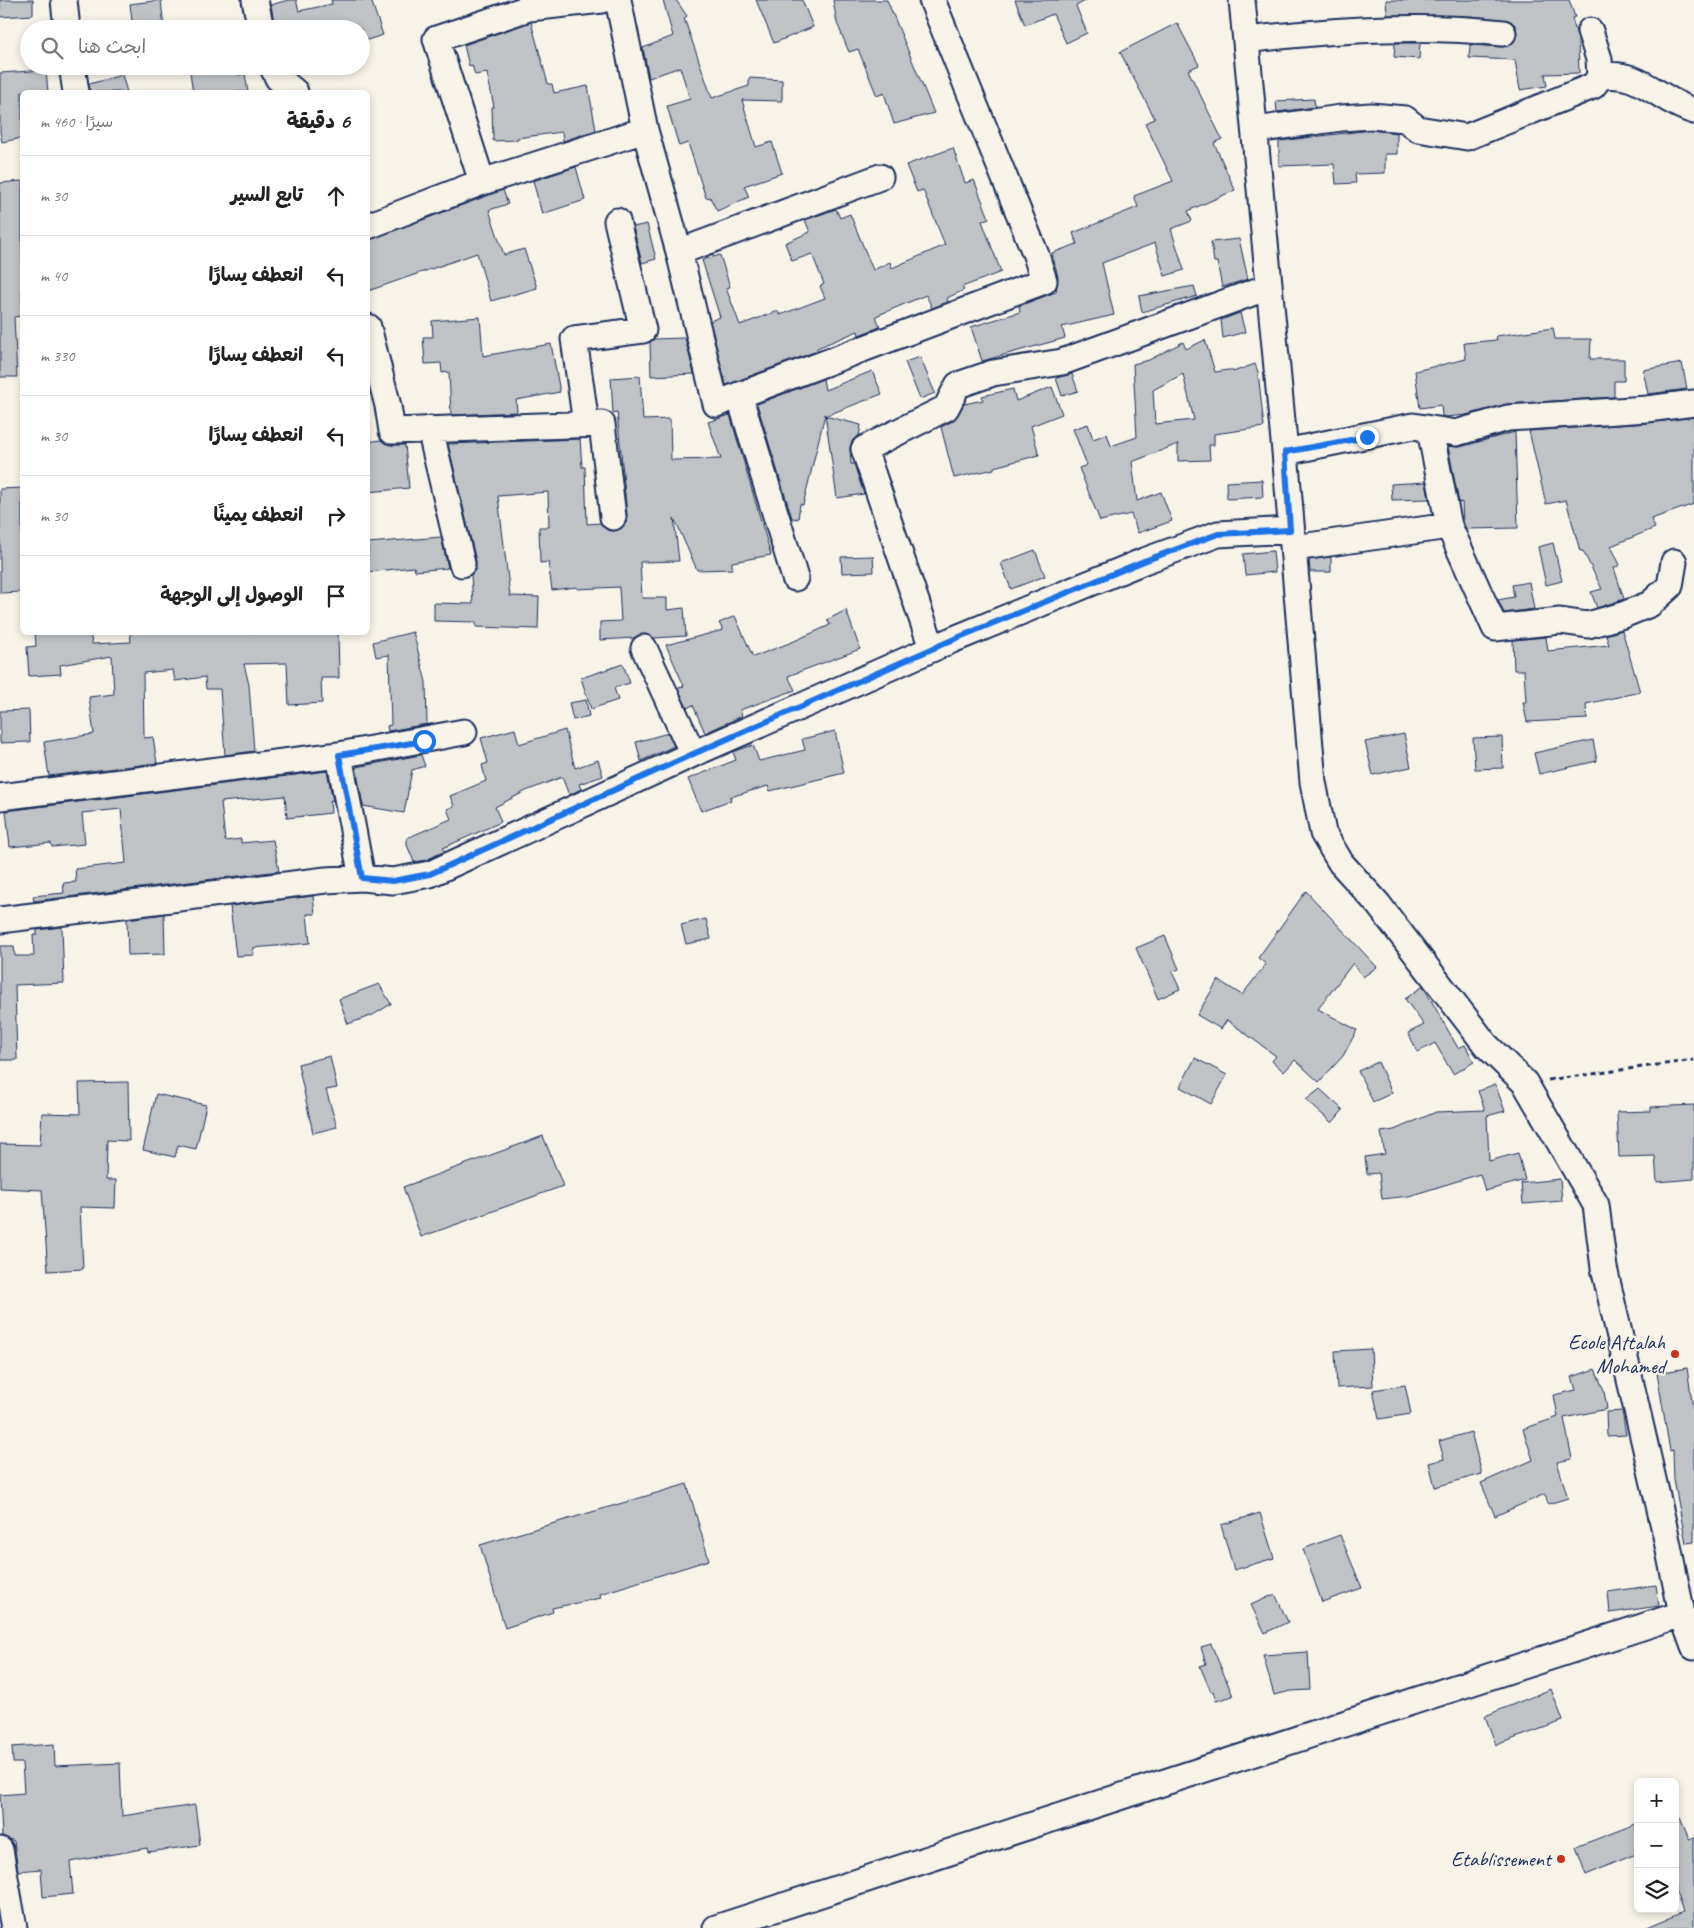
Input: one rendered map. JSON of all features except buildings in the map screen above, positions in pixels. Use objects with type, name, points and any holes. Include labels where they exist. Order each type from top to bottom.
[{"type":"street","points":[[64,0],[66,20]]},
{"type":"street","points":[[256,0],[259,20]]},
{"type":"street","points":[[482,182],[436,39],[529,8],[602,0]]},
{"type":"street","points":[[618,0],[645,130],[679,252],[716,404],[1044,281],[1036,255],[932,0]]},
{"type":"street","points":[[1242,0],[1285,452],[1312,782],[1323,833],[1341,863],[1378,904],[1486,1044],[1525,1083],[1596,1205],[1604,1268],[1665,1531],[1682,1614],[1694,1647]]},
{"type":"street","points":[[1246,40],[1309,32],[1407,27],[1451,28],[1503,33]]},
{"type":"street","points":[[1590,31],[1599,59],[1600,77]]},
{"type":"street","points":[[1255,130],[1340,118],[1372,116],[1405,119],[1418,129],[1467,137],[1593,86],[1600,77],[1613,74],[1633,78],[1679,106],[1694,111]]},
{"type":"street","points":[[73,75],[76,90]]},
{"type":"street","points":[[276,75],[293,90]]},
{"type":"street","points":[[370,225],[482,182],[645,130]]},
{"type":"street","points":[[679,252],[880,177]]},
{"type":"street","points":[[586,424],[574,339],[643,330],[617,221]]},
{"type":"street","points":[[932,648],[864,449],[946,408],[958,385],[993,373],[1062,362],[1268,287]]},
{"type":"street","points":[[370,343],[378,407],[392,431],[602,424],[613,517]]},
{"type":"street","points":[[739,395],[795,578]]},
{"type":"street","points":[[1285,452],[1413,426],[1456,433],[1508,418],[1647,409],[1694,403]]},
{"type":"street","points":[[430,430],[462,564]]},
{"type":"street","points":[[1430,430],[1449,526],[1495,628],[1560,621],[1588,625],[1623,615],[1650,604],[1670,586],[1674,562]]},
{"type":"street","points":[[0,920],[316,881],[362,878],[393,881],[430,874],[932,648],[1144,561],[1218,534],[1292,539],[1449,526]]},
{"type":"street","points":[[644,648],[693,754]]},
{"type":"street","points":[[0,797],[339,755],[464,732]]},
{"type":"street","points":[[339,755],[362,878]]},
{"type":"street","points":[[716,1928],[1682,1614]]},
{"type":"street","points":[[0,1850],[14,1928]]},
{"type":"path","points":[[1525,1083],[1694,1060]]},
{"type":"place","name":"Ecole Attalah Mohamed","points":[[1675,1354]]},
{"type":"place","name":"Etablissement","points":[[1561,1859]]},
{"type":"route","points":[[424,741],[339,755],[362,878],[393,881],[430,874],[693,754],[952,640],[1144,561],[1218,534],[1290,530],[1285,452],[1367,437]]}]
